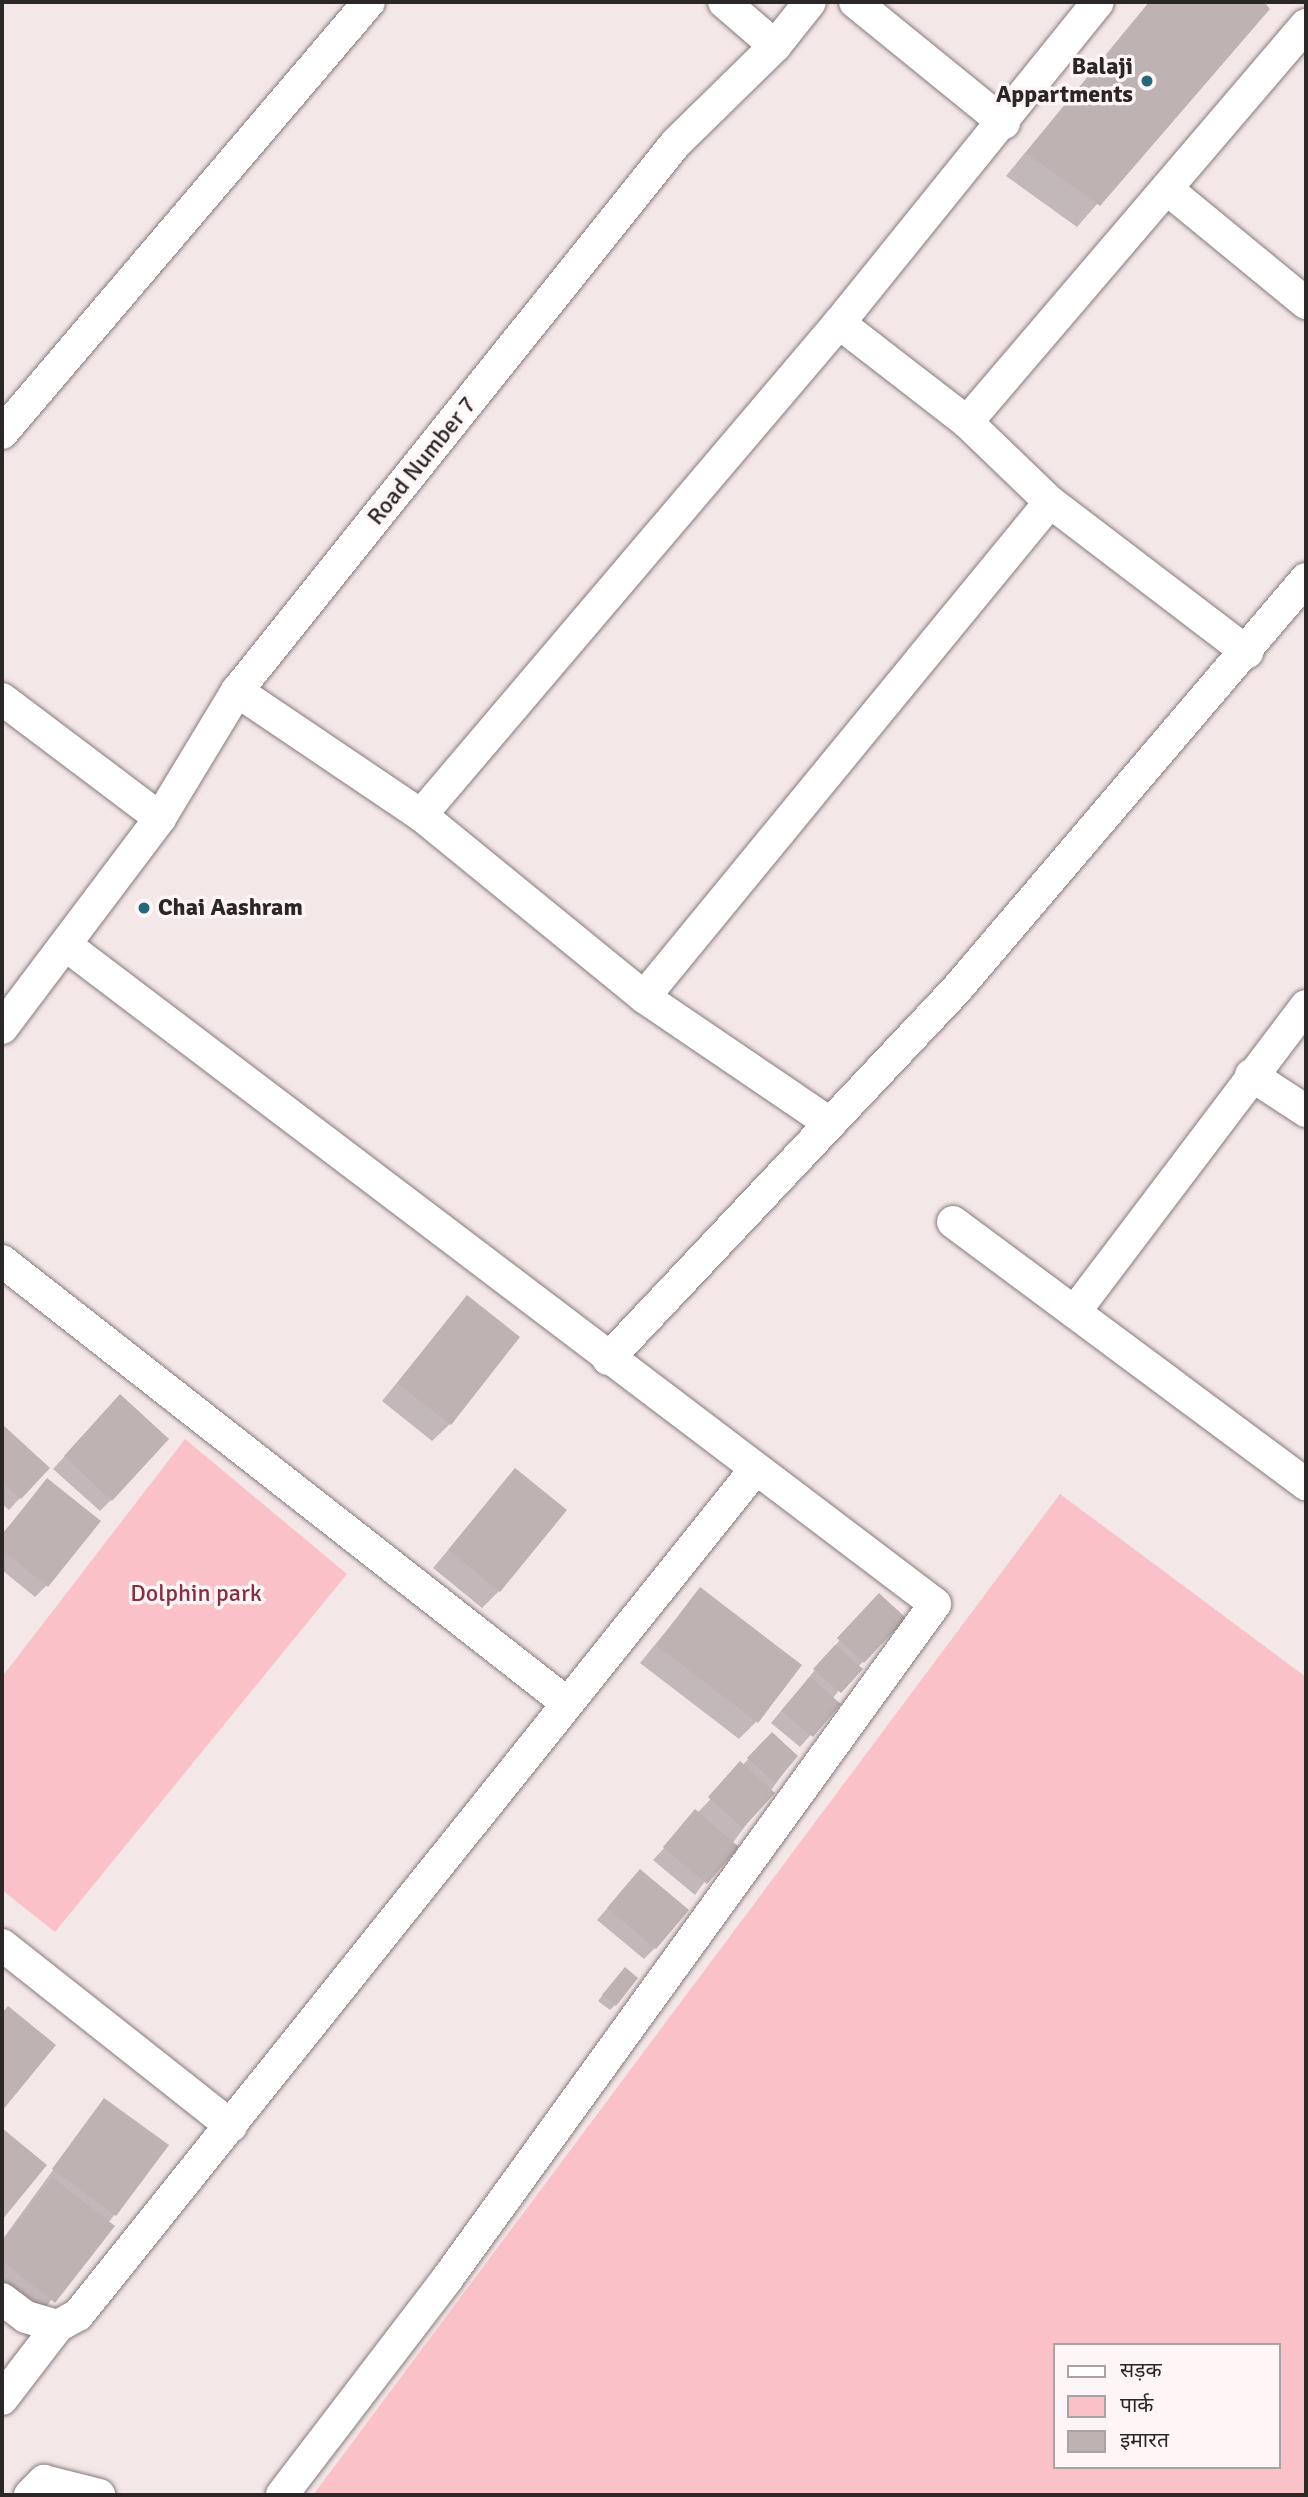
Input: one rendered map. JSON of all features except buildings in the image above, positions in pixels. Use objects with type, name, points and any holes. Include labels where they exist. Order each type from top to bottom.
[{"type":"street","points":[[2,433],[369,2]]},
{"type":"street","points":[[724,2],[775,46]]},
{"type":"street","name":"Road Number 7","points":[[2,1028],[160,818],[236,691],[676,143],[775,46],[810,2]]},
{"type":"street","points":[[855,2],[1004,124]]},
{"type":"street","points":[[421,815],[839,323],[1004,124],[1098,2]]},
{"type":"street","points":[[967,422],[1306,25]]},
{"type":"street","points":[[1167,189],[1306,303]]},
{"type":"street","points":[[839,323],[967,422],[1050,502],[1247,652]]},
{"type":"street","points":[[644,997],[1050,502]]},
{"type":"street","points":[[608,1359],[828,1122],[957,990],[1247,652],[1306,579]]},
{"type":"street","points":[[236,691],[421,815],[644,997],[828,1122]]},
{"type":"street","points":[[2,699],[160,818]]},
{"type":"street","points":[[66,946],[754,1471],[935,1604],[447,2279],[282,2495]]},
{"type":"street","points":[[1076,1310],[1251,1075],[1306,1006]]},
{"type":"street","points":[[1251,1075],[1306,1111]]},
{"type":"street","points":[[953,1222],[1076,1310],[1306,1484]]},
{"type":"street","points":[[2,1261],[567,1703]]},
{"type":"street","points":[[2,2399],[58,2326],[78,2315],[754,1471]]},
{"type":"street","points":[[2,1945],[231,2126]]},
{"type":"street","points":[[2,2299],[26,2317],[58,2326]]},
{"type":"street","points":[[30,2495],[44,2481],[100,2495]]},
{"type":"green space","name":"Dolphin park","points":[[185,1439],[347,1574],[55,1932],[2,1890],[2,1677]]},
{"type":"green space","points":[[1060,1494],[1306,1677],[1306,2495],[313,2495]]},
{"type":"place","name":"Balaji Appartments","points":[[1147,81]]},
{"type":"place","name":"Chai Aashram","points":[[144,908]]}]
